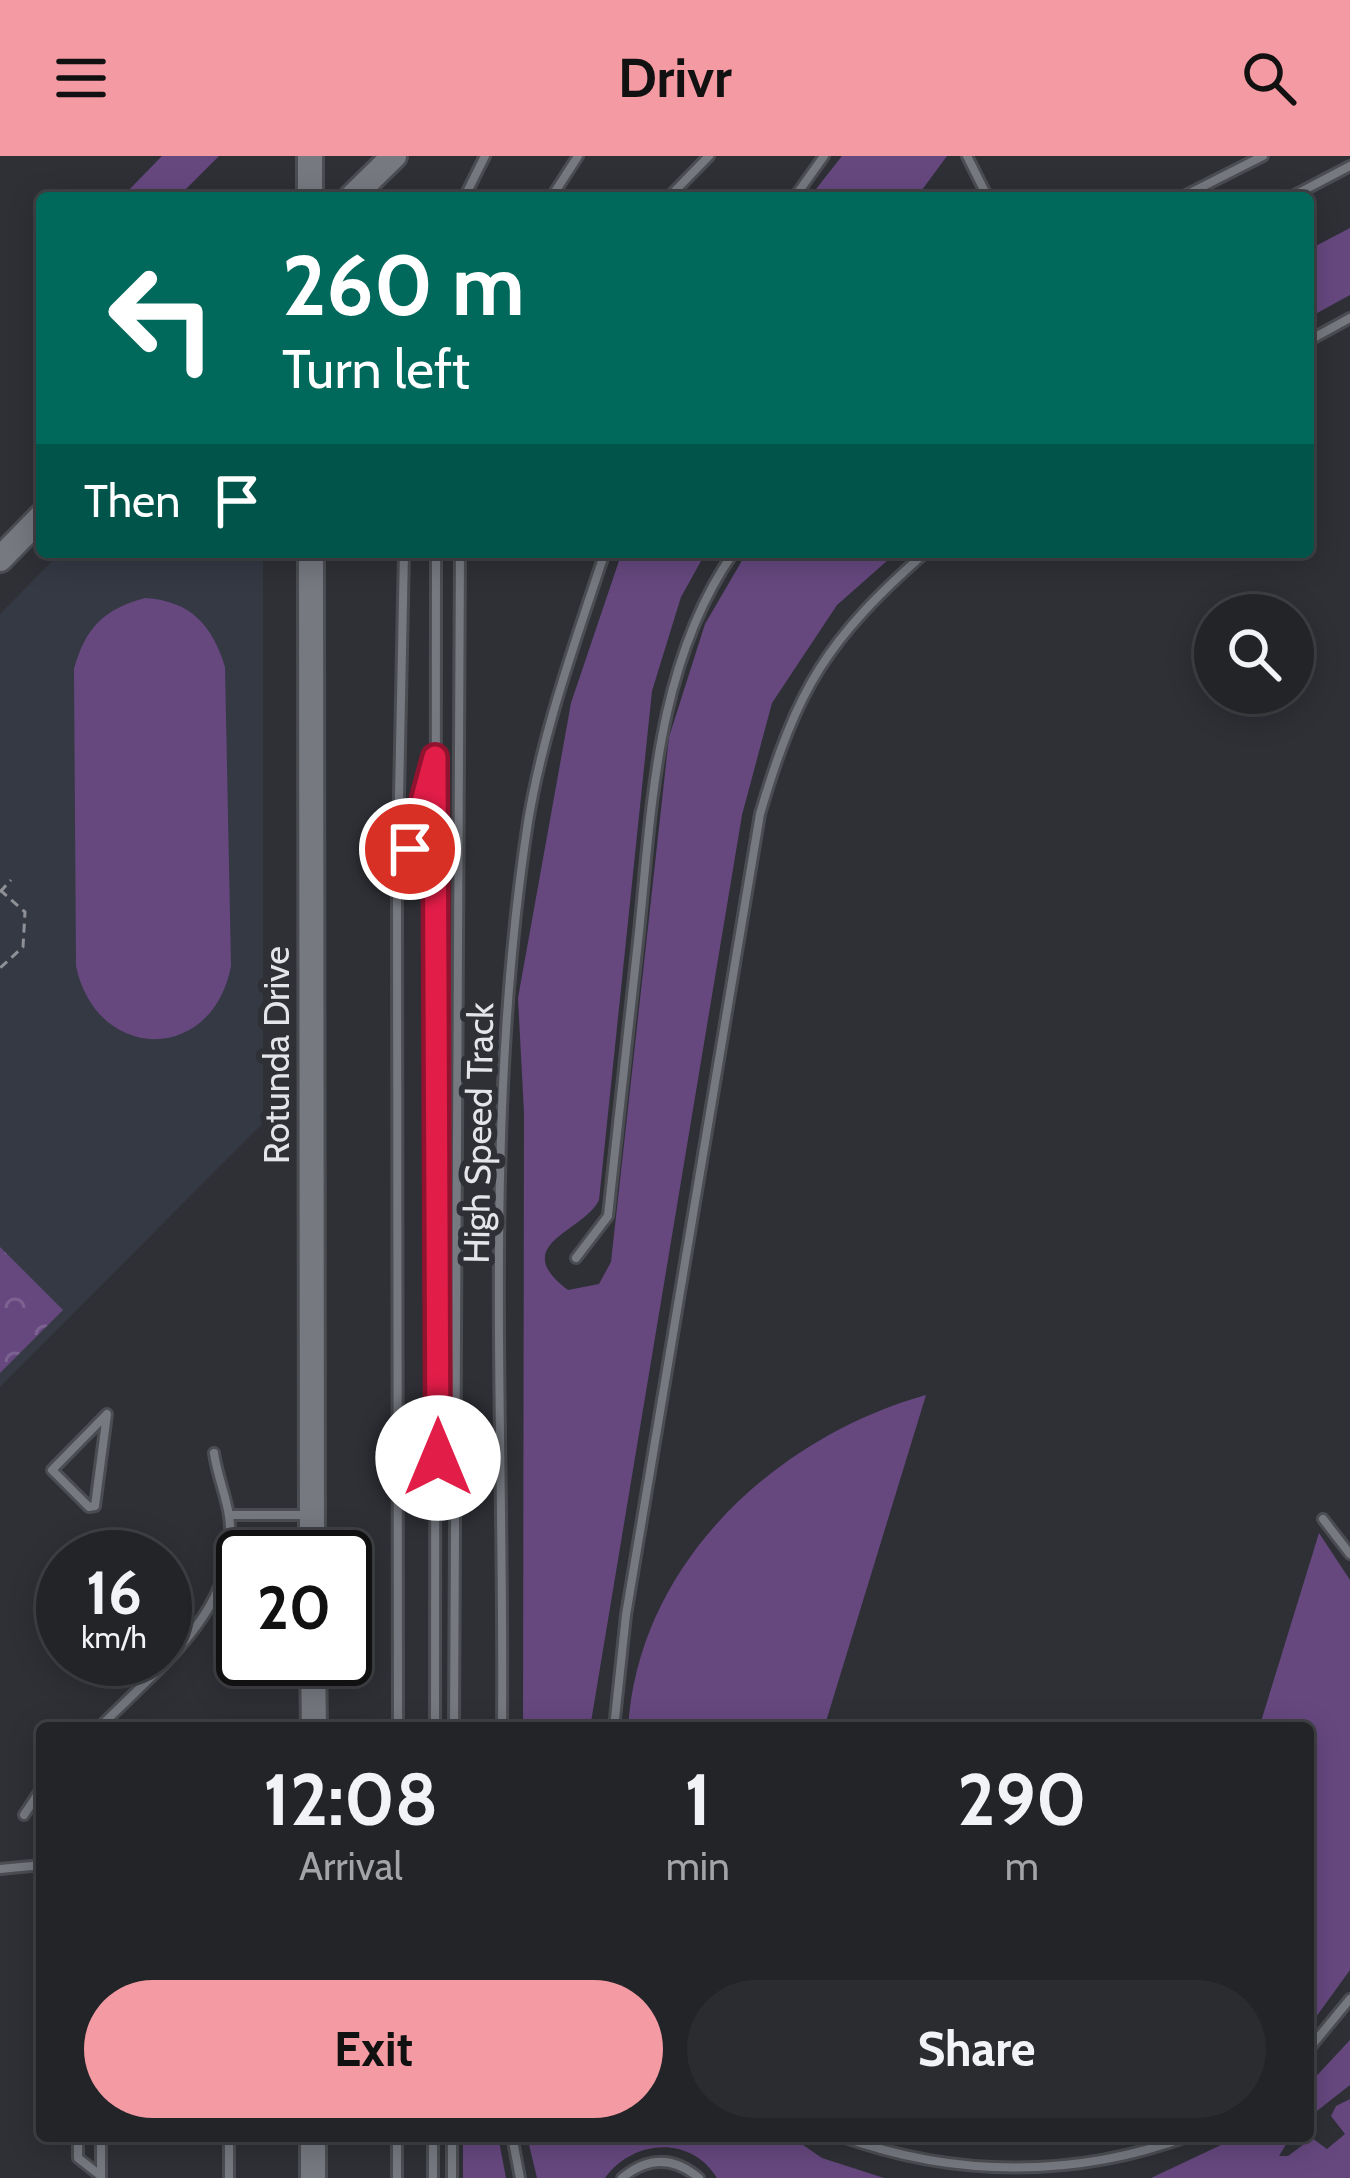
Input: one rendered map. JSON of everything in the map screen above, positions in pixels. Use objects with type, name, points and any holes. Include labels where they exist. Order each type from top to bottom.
[{"type":"main road","points":[[310,156],[310,192]]},
{"type":"main road","points":[[357,192],[394,156]]},
{"type":"main road","points":[[0,559],[36,522]]},
{"type":"main road","name":"Rotunda Drive","points":[[311,558],[312,1530]]},
{"type":"main road","points":[[313,1686],[314,1722]]},
{"type":"main road","points":[[313,2142],[313,2178]]},
{"type":"lane","points":[[467,192],[485,156]]},
{"type":"lane","points":[[555,192],[578,156]]},
{"type":"lane","points":[[674,192],[709,156]]},
{"type":"lane","points":[[798,192],[824,156]]},
{"type":"lane","points":[[967,156],[985,192]]},
{"type":"lane","points":[[1192,192],[1263,156]]},
{"type":"lane","points":[[1300,192],[1350,166]]},
{"type":"lane","points":[[1314,338],[1350,318]]},
{"type":"lane","points":[[398,1722],[397,895],[404,558]]},
{"type":"lane","points":[[435,1722],[436,558]]},
{"type":"lane","points":[[454,1722],[460,558]]},
{"type":"lane","name":"High Speed Track","points":[[502,1722],[504,1016],[529,818],[566,669],[603,558]]},
{"type":"lane","points":[[577,1258],[608,1216],[654,782],[675,674],[716,577],[730,558]]},
{"type":"lane","points":[[615,1722],[626,1615],[760,814],[783,737],[817,666],[870,601],[919,558]]},
{"type":"lane","points":[[397,895],[435,757]]},
{"type":"lane","points":[[107,1414],[95,1506],[88,1507],[52,1470],[107,1414]]},
{"type":"lane","points":[[214,1453],[229,1530]]},
{"type":"lane","points":[[229,1515],[312,1515]]},
{"type":"lane","points":[[1323,1519],[1350,1554]]},
{"type":"lane","points":[[105,1722],[202,1622],[216,1595]]},
{"type":"lane","points":[[24,1815],[36,1797]]},
{"type":"lane","points":[[0,1870],[36,1866]]},
{"type":"lane","points":[[1314,2043],[1350,1999]]},
{"type":"lane","points":[[78,2142],[78,2158],[101,2177]]},
{"type":"lane","points":[[101,2142],[101,2177]]},
{"type":"lane","points":[[229,2142],[229,2178]]},
{"type":"lane","points":[[397,2142],[397,2178]]},
{"type":"lane","points":[[433,2142],[434,2178]]},
{"type":"lane","points":[[452,2142],[452,2178]]},
{"type":"lane","points":[[513,2142],[520,2178]]},
{"type":"lane","points":[[856,2142],[917,2164],[998,2176],[1079,2171],[1177,2142]]},
{"type":"lane","points":[[622,2178],[638,2164],[658,2160],[679,2164],[699,2178]]},
{"type":"path","points":[[0,968],[23,947],[25,912],[0,891],[11,880]]},
{"type":"shaded area","points":[[55,558],[263,558],[263,1123],[0,1387],[0,614]]},
{"type":"green space","points":[[162,156],[219,156],[183,192],[127,192]]},
{"type":"green space","points":[[842,156],[947,156],[920,192],[814,192]]},
{"type":"green space","points":[[1350,228],[1350,295],[1314,315],[1314,247]]},
{"type":"green space","points":[[620,558],[703,558],[681,597],[652,691],[599,1200],[547,1250],[545,1261],[551,1274],[568,1290],[599,1284],[611,1262],[669,737],[705,624],[744,558],[890,558],[837,605],[772,703],[742,815],[591,1722],[523,1722],[524,1113],[518,998],[571,703]]},
{"type":"green space","points":[[145,598],[175,604],[197,618],[225,667],[231,966],[220,998],[202,1021],[179,1035],[154,1039],[129,1034],[106,1020],[88,998],[76,966],[74,669],[98,622]]},
{"type":"green space","points":[[0,1247],[63,1310],[0,1373]]},
{"type":"green space","points":[[926,1395],[826,1722],[629,1722],[638,1668],[658,1612],[687,1561],[725,1515],[768,1475],[871,1415]]},
{"type":"green space","points":[[1319,1533],[1350,1580],[1350,1970],[1314,2020],[1314,1722],[1261,1722]]},
{"type":"green space","points":[[1350,2040],[1350,2085],[1314,2113],[1314,2079]]},
{"type":"green space","points":[[1350,2099],[1350,2178],[1151,2178],[1227,2142],[1287,2142],[1279,2156],[1288,2156],[1314,2139],[1327,2149],[1345,2134],[1331,2116],[1336,2106]]},
{"type":"green space","points":[[463,2142],[499,2142],[506,2178],[463,2178]]},
{"type":"green space","points":[[528,2142],[799,2142],[822,2158],[884,2178],[717,2178],[692,2154],[662,2147],[631,2156],[605,2178],[537,2178]]},
{"type":"route","points":[[410,849],[435,757],[438,1458]]}]
